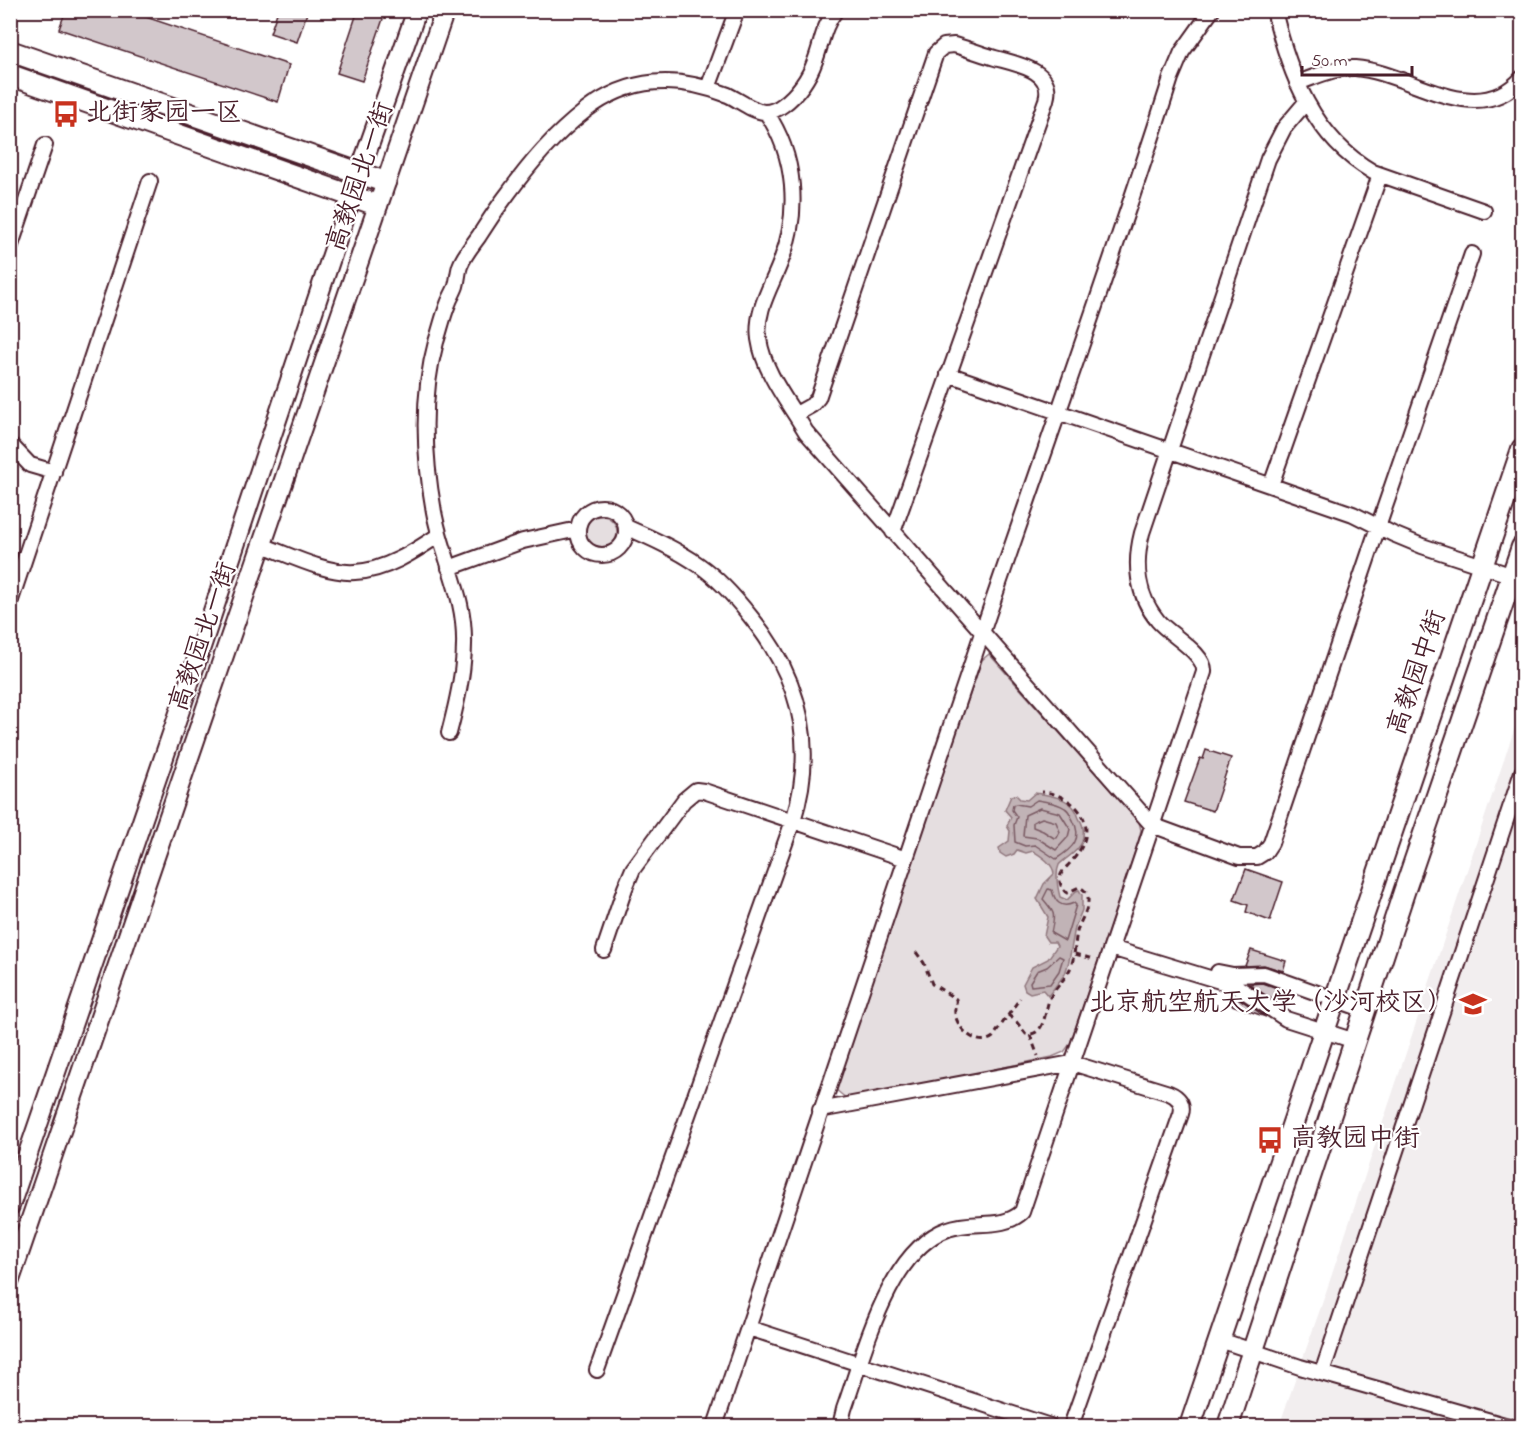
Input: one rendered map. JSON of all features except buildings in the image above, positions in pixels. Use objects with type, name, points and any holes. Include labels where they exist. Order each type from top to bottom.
[{"type":"main road","points":[[10,51],[385,183]]},
{"type":"main road","points":[[10,75],[378,205]]},
{"type":"main road","name":"高教园中街","points":[[1190,1426],[1522,449]]},
{"type":"main road","points":[[1228,1426],[1365,1010],[1518,577],[1522,547]]},
{"type":"street","name":"高教园北一街","points":[[10,1206],[175,725],[359,174],[417,10]]},
{"type":"street","name":"高教园北一街","points":[[10,1280],[445,10]]},
{"type":"street","points":[[708,88],[736,10]]},
{"type":"street","points":[[449,733],[458,697],[464,645],[461,605],[439,536],[434,512],[427,459],[428,389],[436,344],[448,304],[456,287],[462,262],[530,162],[549,142],[590,107],[618,92],[656,81],[673,81],[708,88],[766,112],[784,104],[802,86],[816,61],[824,30],[836,10]]},
{"type":"street","points":[[715,1426],[982,632],[1178,60],[1190,39],[1212,10]]},
{"type":"street","points":[[1274,10],[1288,62],[1306,102],[1335,143],[1359,164],[1380,175],[1484,211]]},
{"type":"street","points":[[796,414],[812,405],[818,398],[934,56],[940,49],[949,45],[1028,67],[1044,80],[1048,94],[893,532]]},
{"type":"street","points":[[1297,82],[1337,70],[1358,68],[1459,99],[1478,101],[1502,94],[1522,78]]},
{"type":"street","points":[[840,1426],[840,1420],[889,1288],[918,1249],[932,1237],[950,1228],[960,1225],[1007,1222],[1022,1212],[1204,668],[1198,656],[1157,620],[1142,593],[1137,553],[1142,533],[1268,159],[1284,128],[1306,102]]},
{"type":"street","points":[[766,112],[787,156],[793,207],[786,246],[761,310],[759,338],[766,365],[796,414],[816,444],[1152,825],[1239,857],[1257,857],[1269,848],[1472,254]]},
{"type":"street","points":[[10,248],[45,145]]},
{"type":"street","points":[[1271,485],[1380,175]]},
{"type":"street","points":[[10,603],[150,181]]},
{"type":"street","points":[[948,374],[1353,514],[1422,546],[1518,577]]},
{"type":"street","points":[[10,444],[30,465],[54,472]]},
{"type":"street","points":[[597,1370],[793,821],[803,781],[803,738],[795,698],[778,655],[760,627],[742,605],[709,573],[685,556],[626,527],[618,513],[603,507],[587,512],[578,529],[579,541],[589,552],[604,555],[618,549],[623,543],[626,527]]},
{"type":"street","points":[[449,568],[523,541],[578,529]]},
{"type":"street","points":[[262,545],[333,570],[355,573],[391,562],[439,536]]},
{"type":"street","points":[[1322,1373],[1522,772]]},
{"type":"street","points":[[604,950],[633,868],[691,793],[696,790],[906,859]]},
{"type":"street","points":[[1110,949],[1226,974],[1264,974],[1365,1010]]},
{"type":"street","points":[[1110,949],[1236,986],[1248,992],[1276,1014],[1355,1041]]},
{"type":"street","points":[[820,1110],[1072,1063],[1169,1093],[1180,1101],[1182,1110],[1071,1426]]},
{"type":"street","points":[[749,1328],[1050,1426]]},
{"type":"street","points":[[1220,1340],[1322,1373],[1508,1426]]},
{"type":"path","points":[[1030,1035],[1039,1029],[1046,1017],[1051,996],[1069,971],[1075,954],[1078,927],[1087,911],[1087,893],[1084,889],[1079,888],[1066,893],[1060,879],[1064,869],[1084,842],[1086,826],[1083,815],[1071,802],[1052,793],[1042,792]]},
{"type":"path","points":[[1075,954],[1110,949]]},
{"type":"path","points":[[916,952],[924,963],[932,984],[956,999],[957,1020],[971,1037],[979,1042],[990,1040],[1020,998]]},
{"type":"path","points":[[1008,1015],[1015,1020],[1021,1031],[1030,1035],[1041,1069]]},
{"type":"shaded area","points":[[601,516],[612,521],[617,532],[612,543],[601,548],[590,543],[585,532],[590,521]]},
{"type":"shaded area","points":[[989,654],[1139,822],[1141,830],[1138,843],[1070,1044],[1064,1052],[1052,1057],[848,1100],[835,1089],[835,1081],[982,660]]},
{"type":"shaded area","name":"北京航空航天大学（沙河校区）","points":[[1522,706],[1522,1426],[1279,1426],[1323,1301]]},
{"type":"water","points":[[1035,793],[1058,798],[1073,806],[1083,830],[1080,846],[1061,862],[1058,869],[1057,881],[1060,897],[1067,900],[1079,890],[1082,895],[1082,910],[1075,927],[1065,974],[1048,996],[1043,990],[1030,993],[1025,990],[1023,984],[1032,967],[1048,959],[1057,946],[1055,942],[1048,942],[1044,936],[1048,917],[1037,899],[1044,884],[1054,874],[1053,870],[1046,860],[1033,851],[1026,853],[1017,850],[1006,857],[1000,853],[999,848],[1009,841],[1010,831],[1007,826],[1011,817],[1005,810],[1011,796],[1016,795],[1020,799],[1027,800]]},
{"type":"place","name":"北街家园一区","points":[[66,114]]},
{"type":"place","name":"北京航空航天大学（沙河校区）","points":[[1473,1004]]},
{"type":"place","name":"高教园中街","points":[[1270,1140]]}]
